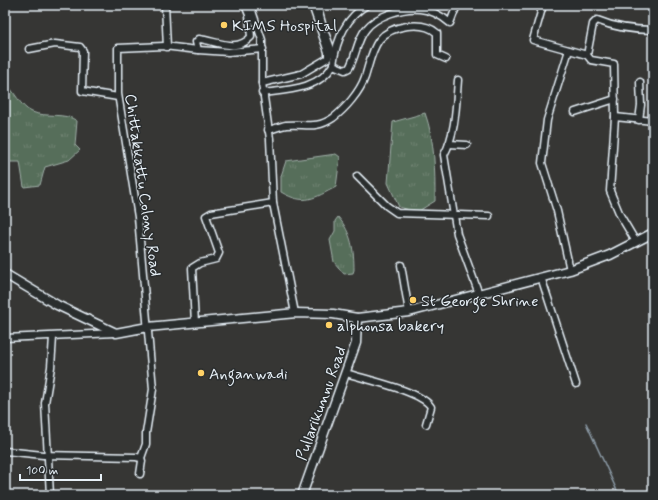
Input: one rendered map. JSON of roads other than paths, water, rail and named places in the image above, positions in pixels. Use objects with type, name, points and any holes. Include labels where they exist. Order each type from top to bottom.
[{"type":"main road","points":[[5,274],[57,305],[116,333],[148,327],[295,313],[333,314],[357,318],[409,312],[570,270],[610,255],[653,233]]},
{"type":"main road","name":"Pullarikunnu Road","points":[[302,495],[356,343],[357,318]]},
{"type":"street","points":[[165,5],[166,47],[228,52],[263,49]]},
{"type":"street","points":[[198,50],[196,42],[199,39],[229,46],[246,42],[251,37],[249,15],[245,5]]},
{"type":"street","points":[[250,5],[262,40],[262,93],[268,130],[273,203],[295,313]]},
{"type":"street","points":[[262,83],[301,74],[328,58],[325,42],[312,5]]},
{"type":"street","points":[[262,93],[293,90],[308,85],[321,78],[333,65],[333,54],[317,5]]},
{"type":"street","points":[[333,54],[347,23],[368,5]]},
{"type":"street","points":[[543,5],[533,40],[587,55],[591,60],[614,64],[615,117],[610,168],[611,196],[636,242]]},
{"type":"street","points":[[333,65],[345,70],[349,68],[364,30],[382,17],[398,12],[419,9],[436,14],[450,23],[456,6]]},
{"type":"street","points":[[587,55],[592,24],[597,20],[612,26],[632,30],[653,30]]},
{"type":"street","points":[[268,130],[286,125],[319,126],[334,116],[355,94],[364,79],[378,41],[383,36],[395,30],[418,25],[433,29],[437,33],[437,55],[446,59]]},
{"type":"street","points":[[29,49],[55,44],[80,47],[83,51],[82,91],[118,97]]},
{"type":"street","name":"Chittakkattu Colony Road","points":[[140,474],[142,460],[140,458],[146,444],[146,433],[153,389],[138,217],[118,97],[118,47],[166,47]]},
{"type":"street","points":[[568,50],[547,120],[542,163],[557,211],[570,270]]},
{"type":"street","points":[[458,80],[449,144],[444,155],[457,234],[479,294]]},
{"type":"street","points":[[639,120],[641,105],[640,82]]},
{"type":"street","points":[[575,112],[615,99]]},
{"type":"street","points":[[615,117],[653,121]]},
{"type":"street","points":[[449,144],[467,145]]},
{"type":"street","points":[[357,176],[387,206],[397,213],[489,216]]},
{"type":"street","points":[[195,323],[192,268],[200,263],[216,259],[218,253],[206,216],[211,213],[273,203]]},
{"type":"street","points":[[401,265],[409,312]]},
{"type":"street","points":[[541,277],[576,384]]},
{"type":"street","points":[[5,338],[116,333]]},
{"type":"street","points":[[50,495],[45,403],[51,367],[53,337]]},
{"type":"street","points":[[346,373],[408,392],[428,401],[431,407],[426,424]]},
{"type":"street","points":[[5,452],[140,458]]},
{"type":"waterway","points":[[586,423],[619,495]]},
{"type":"place","name":"KIMS Hospital","points":[[224,25]]},
{"type":"place","name":"St George Shrine","points":[[413,300]]},
{"type":"place","name":"alphonsa bakery","points":[[329,325]]},
{"type":"place","name":"Anganwadi","points":[[201,373]]}]
